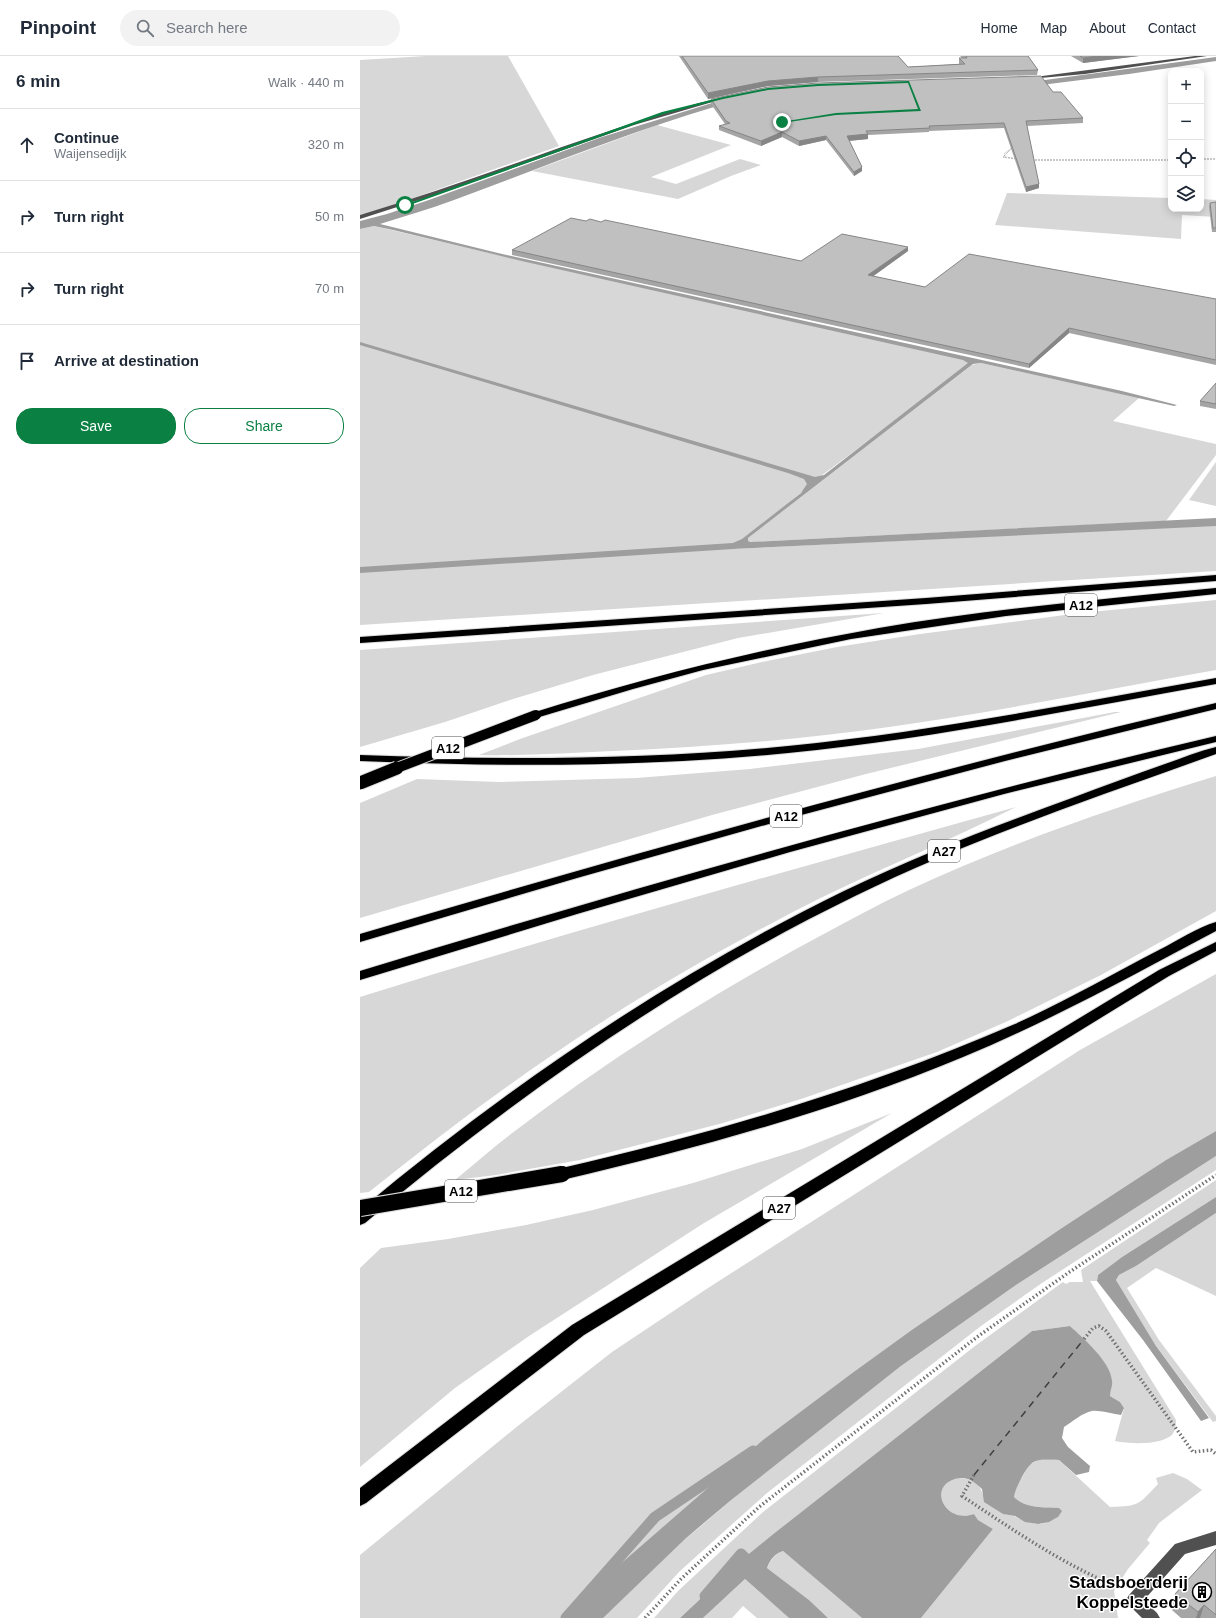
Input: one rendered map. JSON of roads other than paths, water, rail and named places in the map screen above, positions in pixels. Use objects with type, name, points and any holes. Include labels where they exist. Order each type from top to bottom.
[{"type":"highway","name":"A12","points":[[360,640],[926,601],[1216,578]]},
{"type":"highway","name":"A12","points":[[360,783],[536,715],[644,683],[728,662],[842,638],[953,620],[1095,603],[1216,591]]},
{"type":"highway","name":"A12","points":[[360,758],[537,763],[620,762],[729,755],[817,746],[926,731],[1216,681]]},
{"type":"highway","name":"A12","points":[[360,938],[607,865],[984,763],[1216,706]]},
{"type":"highway","name":"A12","points":[[360,976],[595,904],[811,842],[1085,769],[1216,739]]},
{"type":"highway","name":"A27","points":[[360,1219],[432,1159],[514,1097],[608,1032],[721,962],[790,924],[891,874],[996,829],[1216,750]]},
{"type":"highway","name":"A12","points":[[360,1208],[562,1174],[644,1155],[750,1126],[862,1090],[958,1054],[1038,1019],[1216,926]]},
{"type":"highway","name":"A27","points":[[360,1498],[578,1330],[1164,973],[1216,946]]},
{"type":"street","points":[[1022,79],[1085,73],[1205,56]]},
{"type":"street","points":[[360,217],[405,205],[663,113],[730,96]]},
{"type":"street","points":[[1152,1618],[1134,1600],[1138,1595],[1180,1549],[1216,1538]]},
{"type":"waterway","points":[[566,1618],[655,1517],[753,1451]]},
{"type":"waterway","points":[[705,1596],[741,1554],[752,1565]]},
{"type":"place","name":"Stadsboerderij Koppelsteede","points":[[1202,1592]]}]
